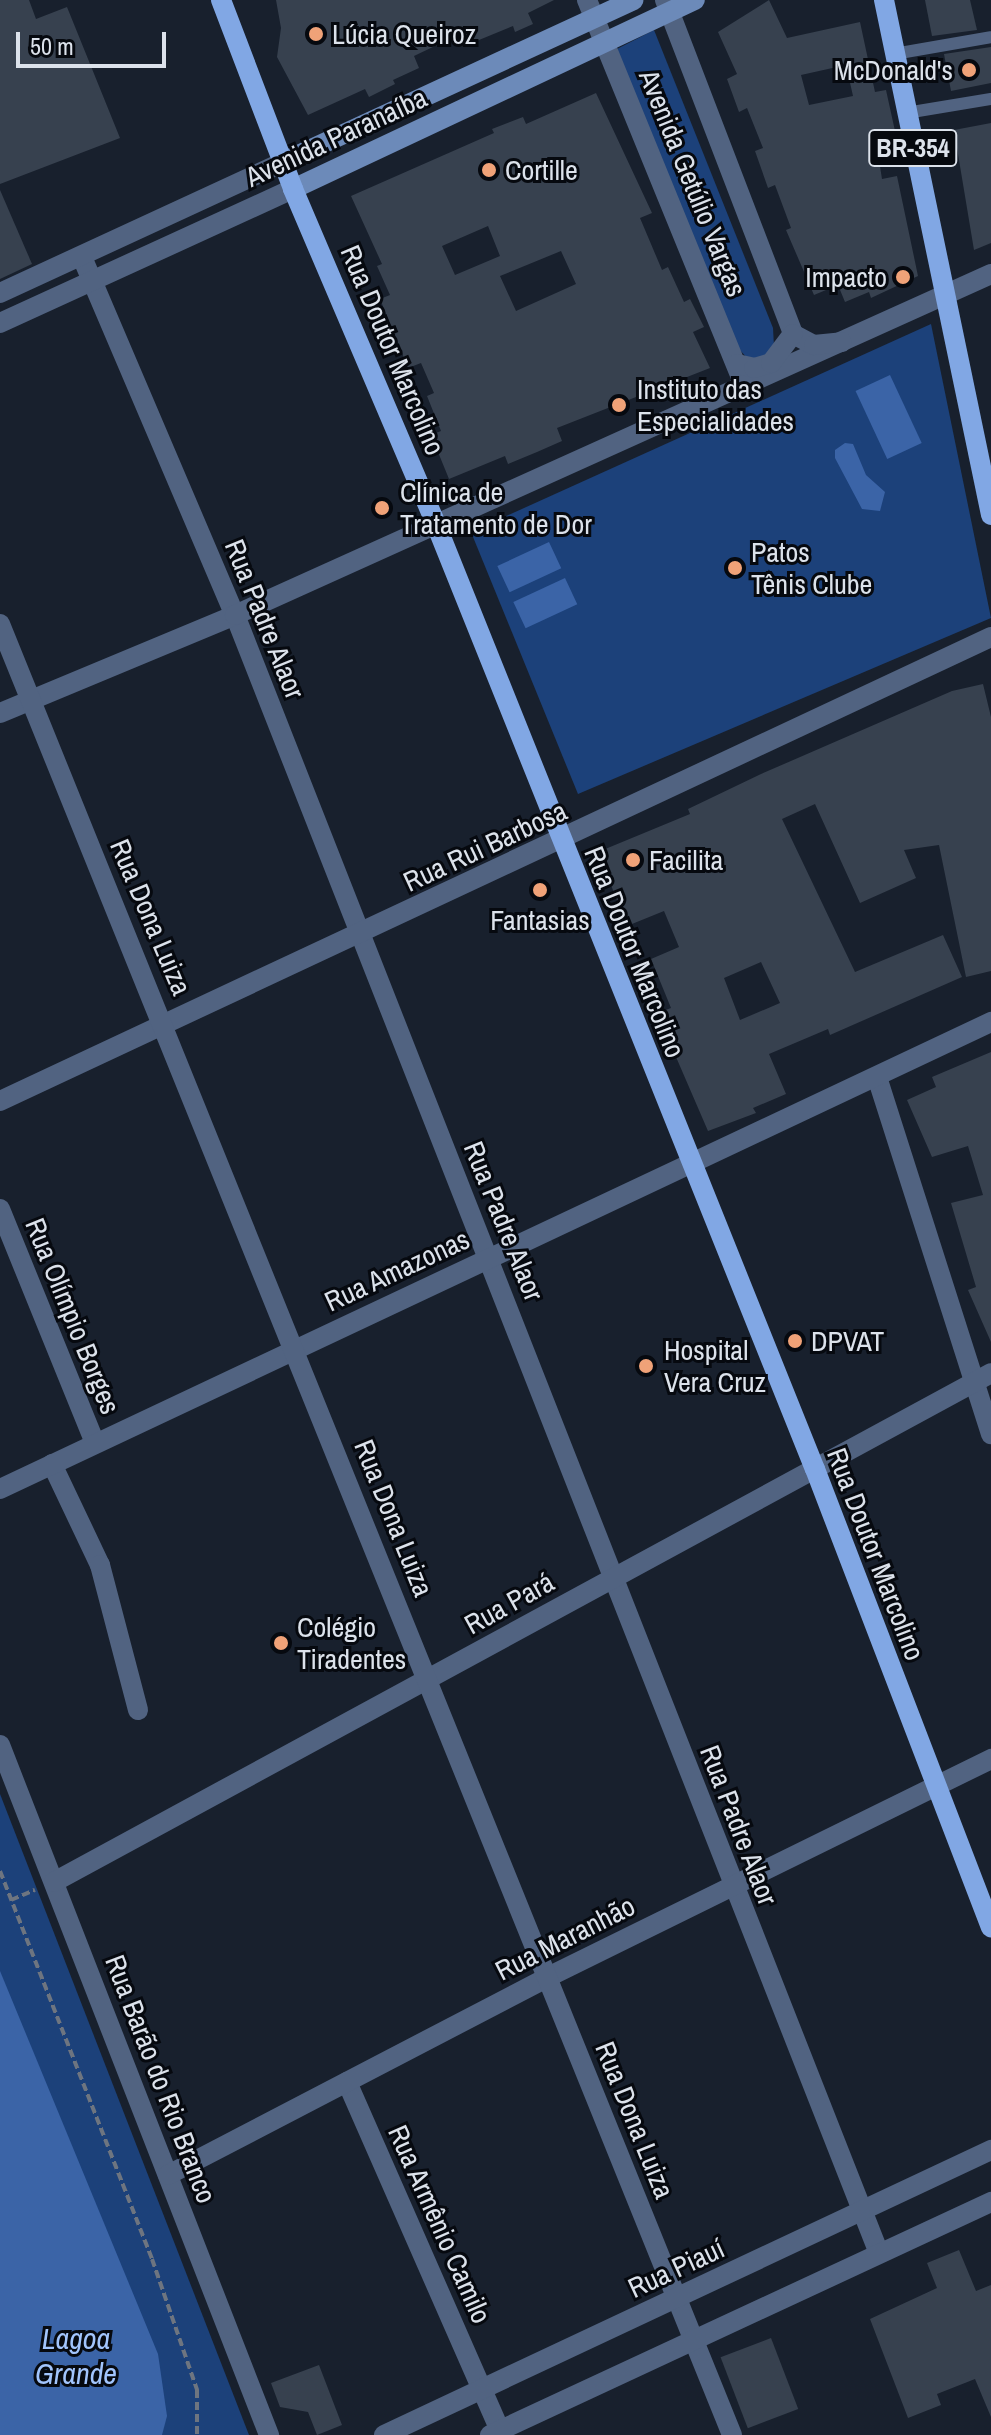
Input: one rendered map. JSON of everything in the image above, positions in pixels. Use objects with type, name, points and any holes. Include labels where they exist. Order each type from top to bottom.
[{"type":"main road","name":"Rua Doutor Marcolino","points":[[221,0],[293,189],[435,522],[690,1166],[815,1469],[934,1788],[991,1927]]},
{"type":"main road","name":"Avenida Paranaíba","points":[[283,162],[591,8],[633,0]]},
{"type":"main road","name":"Avenida Paranaíba","points":[[293,189],[605,41],[667,6],[695,0]]},
{"type":"main road","name":"BR-354","points":[[884,0],[991,515]]},
{"type":"street","name":"Avenida Getúlio Vargas","points":[[667,6],[793,334]]},
{"type":"street","name":"Avenida Getúlio Vargas","points":[[591,8],[745,387]]},
{"type":"street","name":"Avenida Paranaíba","points":[[0,293],[283,162]]},
{"type":"street","name":"Avenida Paranaíba","points":[[0,323],[293,189]]},
{"type":"street","points":[[207,198],[218,223]]},
{"type":"street","points":[[147,226],[158,251]]},
{"type":"street","name":"Rua Padre Alaor","points":[[82,257],[235,615],[615,1577],[732,1887],[879,2253]]},
{"type":"street","points":[[0,713],[235,615],[435,522],[745,387],[991,274]]},
{"type":"street","points":[[737,364],[754,368],[771,363],[793,334],[814,345],[842,342]]},
{"type":"street","name":"Rua Dona Luiza","points":[[0,624],[165,1025],[732,2435]]},
{"type":"street","name":"Rua Rui Barbosa","points":[[0,1101],[561,842],[991,637]]},
{"type":"street","name":"Rua Amazonas","points":[[0,1489],[991,1022]]},
{"type":"street","points":[[877,1077],[982,1378],[991,1434]]},
{"type":"street","name":"Rua Olímpio Borges","points":[[0,1209],[95,1443]]},
{"type":"street","name":"Rua Pará","points":[[54,1882],[982,1378]]},
{"type":"street","points":[[52,1464],[100,1565],[138,1710]]},
{"type":"street","name":"Rua Barão do Rio Branco","points":[[0,1745],[269,2435]]},
{"type":"street","name":"Rua Maranhão","points":[[168,2175],[548,1977],[991,1759]]},
{"type":"street","name":"Rua Armênio Camilo","points":[[347,2082],[483,2389],[498,2434]]},
{"type":"street","name":"Rua Piauí","points":[[384,2435],[991,2150]]},
{"type":"street","points":[[498,2434],[991,2202]]},
{"type":"lane","points":[[894,54],[991,37]]},
{"type":"lane","points":[[906,113],[991,99]]},
{"type":"path","points":[[0,1871],[176,2328],[197,2390],[197,2435]]},
{"type":"path","points":[[11,1900],[54,1882]]},
{"type":"shaded area","points":[[654,30],[773,328],[774,347],[765,358],[750,361],[737,347],[617,49]]},
{"type":"shaded area","name":"Patos Tênis Clube","points":[[931,324],[991,618],[578,794],[471,532]]},
{"type":"shaded area","points":[[0,1794],[249,2435],[0,2435]]},
{"type":"water","points":[[890,375],[922,443],[887,459],[856,391]]},
{"type":"water","points":[[845,443],[853,444],[866,475],[885,492],[880,511],[862,509],[835,458],[835,450]]},
{"type":"water","points":[[549,542],[561,568],[510,592],[497,566]]},
{"type":"water","points":[[565,578],[577,604],[526,628],[513,602]]},
{"type":"water","name":"Lagoa Grande","points":[[0,1971],[158,2354],[167,2416],[162,2435],[0,2435]]},
{"type":"building","points":[[0,0],[29,0],[36,19],[67,7],[120,138],[0,184]]},
{"type":"building","points":[[276,0],[554,0],[528,13],[533,24],[515,32],[513,26],[462,47],[456,36],[414,56],[419,68],[393,80],[395,84],[369,97],[365,89],[308,115],[277,57],[281,28]]},
{"type":"building","points":[[769,0],[787,38],[860,22],[875,92],[886,90],[895,131],[875,135],[882,179],[897,176],[918,276],[871,298],[869,292],[845,302],[838,285],[814,295],[786,230],[791,228],[775,185],[768,188],[755,151],[763,148],[747,108],[739,112],[727,79],[737,74],[718,32]],"holes":[[[846,65],[853,96],[809,105],[801,75]]]},
{"type":"building","points":[[925,0],[970,0],[977,30],[932,36]]},
{"type":"building","name":"McDonald's","points":[[991,47],[991,83],[951,91],[944,54]]},
{"type":"building","points":[[596,93],[652,213],[640,218],[662,270],[668,267],[684,302],[690,299],[704,327],[693,332],[710,368],[557,428],[562,441],[537,452],[508,464],[505,456],[449,479],[431,435],[441,431],[427,396],[434,393],[421,363],[408,368],[380,299],[390,295],[377,266],[382,264],[351,196],[494,133],[492,129],[523,117],[526,124]],"holes":[[[488,226],[500,256],[455,275],[442,246]],[[561,251],[576,284],[516,311],[500,276]]]},
{"type":"building","points":[[991,123],[991,243],[974,250],[954,130]]},
{"type":"building","points":[[0,190],[32,264],[0,279]]},
{"type":"building","points":[[983,684],[991,717],[991,971],[966,977],[939,845],[904,850],[916,878],[860,903],[815,804],[782,819],[855,972],[943,935],[962,977],[830,1035],[828,1029],[769,1054],[786,1094],[753,1108],[756,1113],[708,1131],[657,1013],[671,1008],[651,959],[679,947],[664,911],[627,926],[598,852],[690,814],[688,809],[761,774],[952,691]],"holes":[[[761,962],[780,1003],[740,1020],[724,978]]]},
{"type":"building","points":[[991,1052],[991,1342],[968,1290],[976,1287],[951,1203],[983,1195],[968,1146],[932,1157],[907,1100],[936,1087],[932,1077]]},
{"type":"building","points":[[959,2250],[976,2291],[991,2285],[991,2417],[975,2379],[937,2394],[941,2405],[908,2418],[870,2319],[937,2288],[927,2263]]},
{"type":"building","points":[[771,2338],[798,2409],[748,2428],[721,2357]]},
{"type":"building","points":[[319,2365],[342,2425],[317,2435],[308,2412],[280,2407],[271,2383]]},
{"type":"place","name":"Lúcia Queiroz","points":[[316,34]]},
{"type":"place","name":"McDonald's","points":[[969,70]]},
{"type":"place","name":"Cortille","points":[[489,170]]},
{"type":"place","name":"Impacto","points":[[903,277]]},
{"type":"place","name":"Instituto das Especialidades","points":[[619,405]]},
{"type":"place","name":"Clínica de Tratamento de Dor","points":[[382,508]]},
{"type":"place","name":"Patos Tênis Clube","points":[[735,568]]},
{"type":"place","name":"Facilita","points":[[633,860]]},
{"type":"place","name":"Fantasias","points":[[540,890]]},
{"type":"place","name":"DPVAT","points":[[795,1341]]},
{"type":"place","name":"Hospital Vera Cruz","points":[[646,1366]]},
{"type":"place","name":"Colégio Tiradentes","points":[[281,1643]]}]
